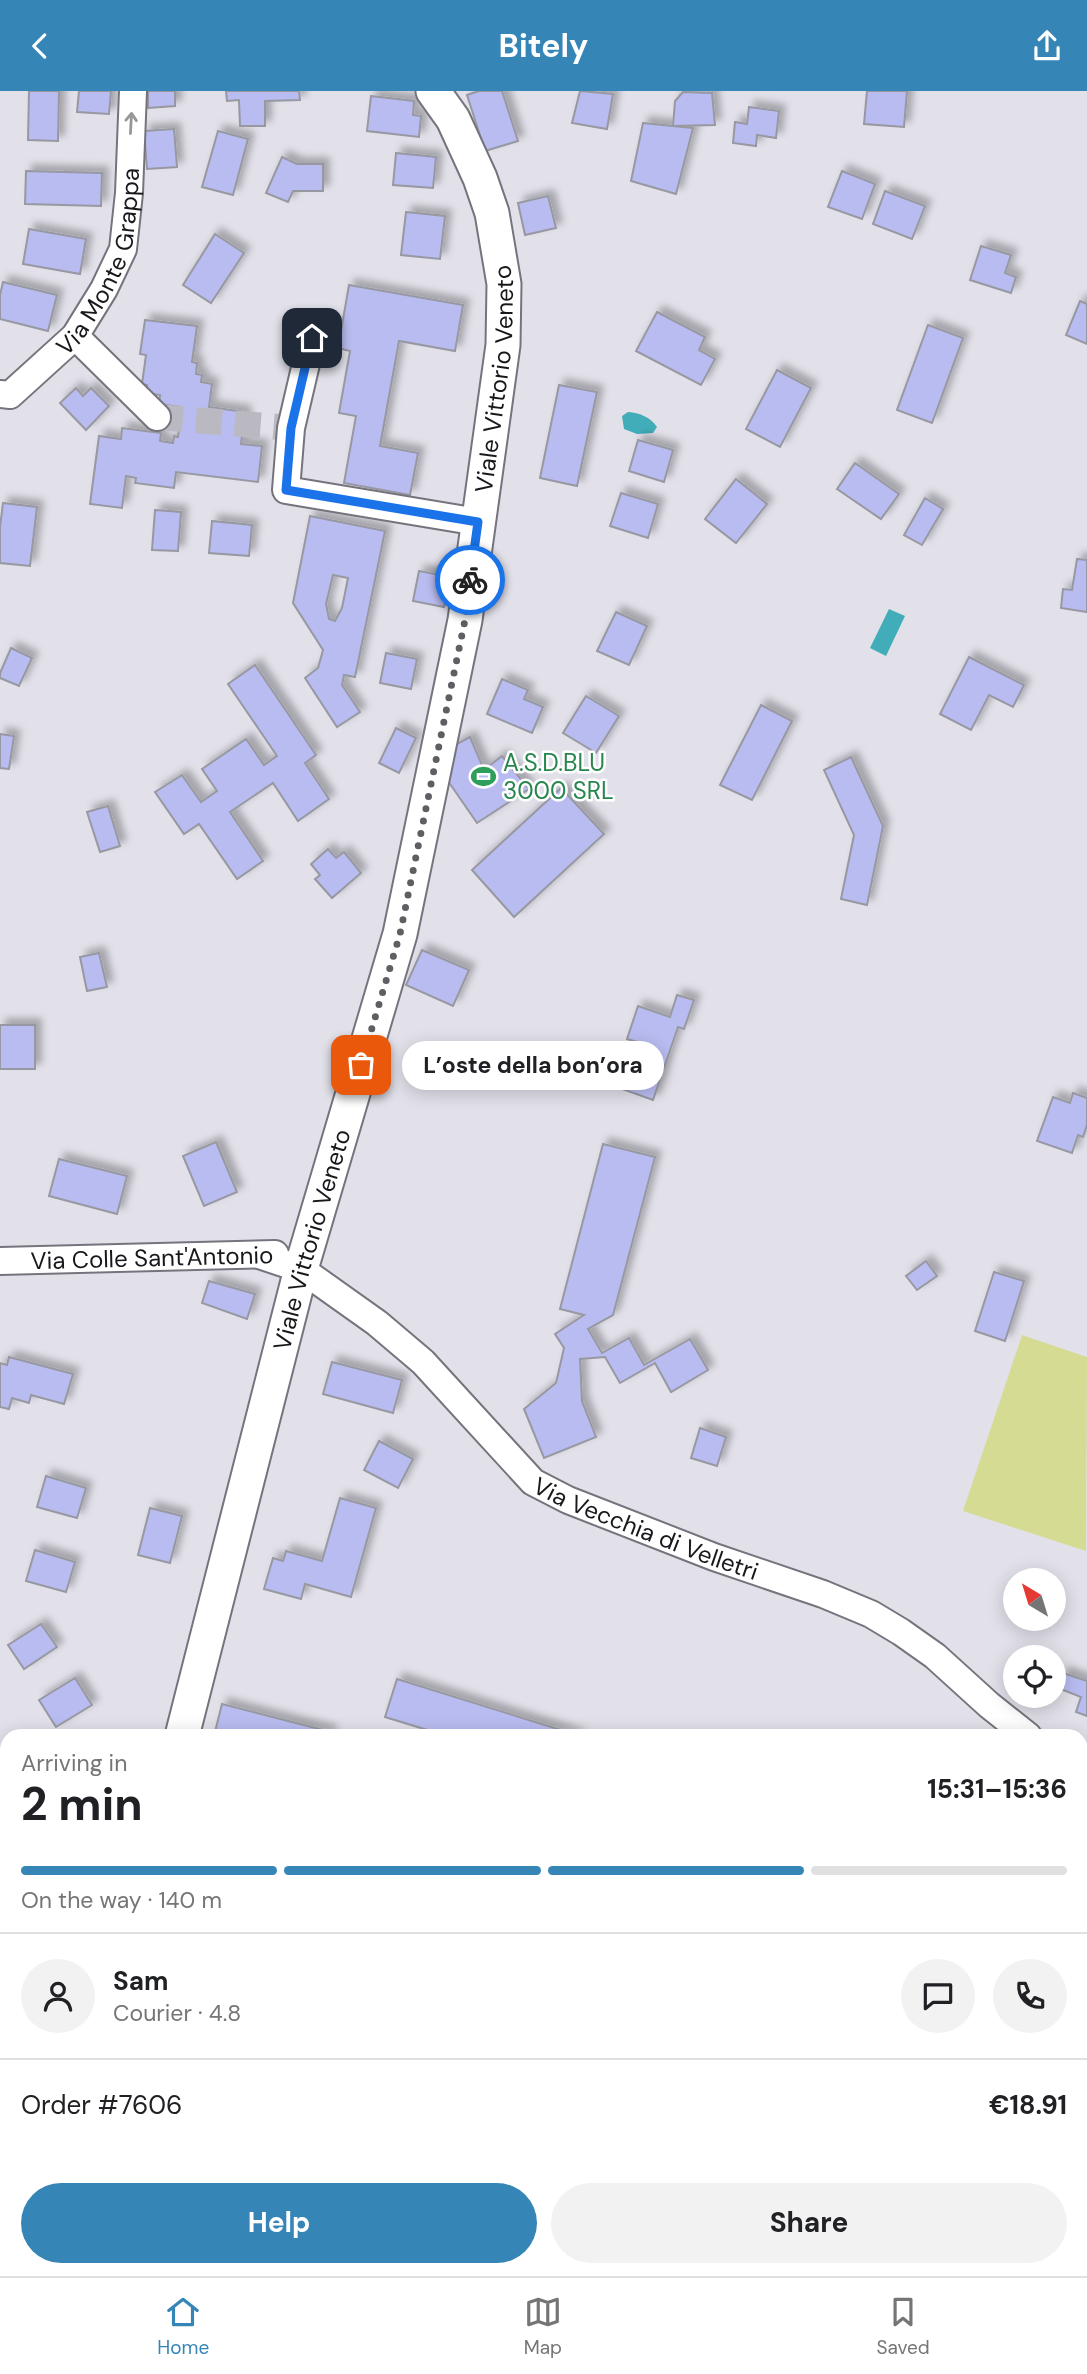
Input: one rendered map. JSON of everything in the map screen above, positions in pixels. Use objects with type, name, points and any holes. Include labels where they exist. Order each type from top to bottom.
[{"type":"main road","name":"Viale Vittorio Veneto","points":[[184,1729],[303,1261],[400,934],[465,620],[503,345],[503,265],[492,213],[480,178],[453,118],[433,91]]},
{"type":"street","name":"Via Monte Grappa","points":[[0,394],[10,395],[75,336],[104,289],[123,249],[129,193],[133,91]]},
{"type":"street","points":[[75,336],[157,417]]},
{"type":"street","points":[[312,338],[291,428],[286,490],[478,522]]},
{"type":"street","name":"Via Colle Sant'Antonio","points":[[0,1261],[259,1255],[303,1261]]},
{"type":"street","name":"Via Vecchia di Velletri","points":[[303,1261],[423,1362],[533,1482],[568,1500],[714,1557],[823,1594],[878,1618],[935,1656],[1019,1729]]},
{"type":"green space","points":[[1022,1335],[1087,1357],[1086,1551],[963,1511]]},
{"type":"water","points":[[628,412],[637,413],[651,421],[657,427],[653,433],[637,434],[624,429],[622,416]]},
{"type":"water","points":[[889,609],[905,616],[886,656],[870,648]]},
{"type":"building","points":[[29,91],[59,91],[58,141],[28,140]]},
{"type":"building","points":[[79,91],[111,91],[109,114],[77,112]]},
{"type":"building","points":[[148,91],[175,91],[175,106],[148,108]]},
{"type":"building","points":[[226,91],[299,91],[300,100],[265,101],[265,126],[240,126],[239,100],[227,101]]},
{"type":"building","points":[[479,91],[502,91],[518,141],[485,151],[467,95]]},
{"type":"building","points":[[580,91],[613,94],[607,129],[572,123]]},
{"type":"building","points":[[867,91],[907,91],[904,127],[864,124]]},
{"type":"building","points":[[683,92],[712,93],[715,125],[673,126],[675,101]]},
{"type":"building","points":[[371,96],[414,101],[413,115],[421,116],[419,137],[367,131]]},
{"type":"building","points":[[749,107],[779,111],[776,138],[757,135],[756,146],[733,143],[735,122],[747,124]]},
{"type":"building","points":[[643,123],[693,128],[676,194],[631,181]]},
{"type":"building","points":[[174,129],[177,167],[147,169],[144,131]]},
{"type":"building","points":[[218,131],[248,139],[233,195],[202,187]]},
{"type":"building","points":[[396,153],[436,157],[433,188],[393,185]]},
{"type":"building","points":[[282,157],[297,164],[323,164],[323,191],[293,191],[288,202],[266,193]]},
{"type":"building","points":[[26,171],[102,173],[101,206],[25,204]]},
{"type":"building","points":[[842,171],[875,184],[862,219],[828,207]]},
{"type":"building","points":[[885,191],[925,206],[912,239],[873,224]]},
{"type":"building","points":[[548,196],[556,228],[525,235],[518,203]]},
{"type":"building","points":[[406,212],[445,216],[440,259],[401,255]]},
{"type":"building","points":[[29,229],[86,239],[80,274],[23,264]]},
{"type":"building","points":[[215,234],[244,253],[211,303],[183,285]]},
{"type":"building","points":[[981,246],[1011,255],[1005,273],[1016,277],[1011,293],[970,280]]},
{"type":"building","points":[[3,282],[57,295],[48,331],[0,319]]},
{"type":"building","points":[[349,285],[463,305],[455,351],[399,341],[380,446],[418,453],[410,495],[344,483],[356,416],[339,413],[350,351],[338,348]]},
{"type":"building","points":[[1080,301],[1087,304],[1087,344],[1066,335]]},
{"type":"building","points":[[657,312],[705,337],[699,350],[715,359],[701,385],[636,351]]},
{"type":"building","points":[[145,320],[197,326],[192,362],[197,363],[196,374],[202,375],[201,382],[212,384],[209,407],[245,412],[241,444],[262,446],[258,482],[176,472],[174,488],[135,483],[136,478],[126,476],[122,508],[90,504],[99,436],[121,439],[122,428],[161,433],[160,441],[173,443],[174,436],[178,437],[181,407],[159,404],[160,395],[146,393],[147,385],[142,384],[146,355],[140,354]]},
{"type":"building","points":[[928,325],[963,338],[932,423],[897,410]]},
{"type":"building","points":[[777,370],[811,388],[780,447],[746,429]]},
{"type":"building","points":[[559,385],[597,392],[577,486],[540,478]]},
{"type":"building","points":[[76,388],[83,396],[91,388],[109,406],[86,430],[60,403]]},
{"type":"building","points":[[638,440],[673,450],[664,482],[629,471]]},
{"type":"building","points":[[855,463],[899,494],[881,519],[837,489]]},
{"type":"building","points":[[736,479],[767,504],[736,543],[705,519]]},
{"type":"building","points":[[621,493],[658,504],[648,538],[610,526]]},
{"type":"building","points":[[925,498],[943,509],[922,545],[904,535]]},
{"type":"building","points":[[3,503],[37,507],[30,566],[0,563]]},
{"type":"building","points":[[155,510],[181,512],[178,551],[152,550]]},
{"type":"building","points":[[310,516],[385,531],[355,677],[344,675],[342,685],[360,712],[337,727],[305,678],[318,668],[323,650],[293,603]],"holes":[[[333,575],[348,578],[342,608],[335,621],[329,619],[326,604]]]},
{"type":"building","points":[[212,521],[252,525],[249,556],[209,553]]},
{"type":"building","points":[[1077,559],[1087,560],[1087,612],[1061,608],[1063,589],[1072,590]]},
{"type":"building","points":[[419,571],[451,577],[444,607],[413,601]]},
{"type":"building","points":[[616,612],[647,626],[629,665],[597,651]]},
{"type":"building","points":[[11,648],[32,658],[19,686],[0,678]]},
{"type":"building","points":[[386,653],[417,659],[411,689],[380,683]]},
{"type":"building","points":[[969,657],[1024,685],[1013,707],[989,695],[971,730],[940,714]]},
{"type":"building","points":[[255,665],[316,755],[305,763],[329,799],[298,821],[273,783],[230,812],[263,861],[237,879],[199,824],[184,834],[155,792],[182,775],[201,802],[217,791],[202,769],[246,739],[264,765],[277,756],[228,684]]},
{"type":"building","points":[[502,679],[528,690],[524,699],[543,707],[532,733],[487,714]]},
{"type":"building","points":[[586,696],[619,716],[596,753],[563,733]]},
{"type":"building","points":[[761,705],[792,721],[752,800],[720,785]]},
{"type":"building","points":[[396,728],[416,738],[399,773],[379,763]]},
{"type":"building","points":[[0,734],[14,736],[9,769],[0,768]]},
{"type":"building","name":"A.S.D.BLU 3000 SRL","points":[[470,737],[484,770],[502,756],[529,789],[477,823],[448,781],[453,746]]},
{"type":"building","points":[[851,757],[883,826],[867,905],[841,899],[854,835],[824,770]]},
{"type":"building","points":[[561,788],[604,834],[514,917],[472,870]]},
{"type":"building","points":[[108,806],[120,846],[100,852],[87,812]]},
{"type":"building","points":[[328,849],[336,858],[344,852],[361,873],[332,898],[315,879],[320,875],[311,864]]},
{"type":"building","points":[[422,950],[469,970],[453,1006],[406,985]]},
{"type":"building","points":[[99,953],[107,987],[87,991],[80,957]]},
{"type":"building","points":[[677,995],[694,1000],[684,1029],[678,1027],[653,1100],[622,1089],[630,1064],[637,1066],[644,1044],[627,1039],[638,1006],[670,1017]]},
{"type":"building","points":[[0,1025],[35,1025],[35,1069],[0,1069]]},
{"type":"building","points":[[1073,1093],[1087,1098],[1087,1125],[1083,1137],[1078,1135],[1072,1153],[1037,1141],[1053,1097],[1070,1103]]},
{"type":"building","points":[[216,1142],[237,1192],[204,1206],[183,1156]]},
{"type":"building","points":[[603,1144],[655,1157],[613,1315],[588,1329],[602,1353],[629,1338],[644,1365],[690,1339],[708,1370],[671,1392],[655,1363],[620,1383],[605,1357],[580,1359],[582,1401],[596,1437],[544,1458],[524,1409],[556,1383],[564,1348],[555,1334],[584,1315],[560,1309]]},
{"type":"building","points":[[59,1159],[127,1176],[117,1214],[49,1196]]},
{"type":"building","points":[[926,1261],[937,1276],[917,1290],[906,1276]]},
{"type":"building","points":[[994,1272],[1024,1281],[1005,1341],[975,1331]]},
{"type":"building","points":[[209,1281],[255,1294],[247,1319],[202,1303]]},
{"type":"building","points":[[9,1357],[73,1374],[64,1404],[31,1395],[29,1403],[12,1398],[9,1409],[0,1407],[0,1363],[7,1365]]},
{"type":"building","points":[[332,1362],[402,1380],[393,1413],[323,1394]]},
{"type":"building","points":[[700,1428],[726,1437],[717,1466],[691,1458]]},
{"type":"building","points":[[379,1441],[413,1459],[398,1488],[364,1470]]},
{"type":"building","points":[[46,1476],[86,1488],[77,1518],[37,1507]]},
{"type":"building","points":[[340,1498],[376,1508],[351,1597],[305,1584],[301,1599],[264,1589],[273,1558],[283,1561],[286,1551],[322,1561]]},
{"type":"building","points":[[150,1508],[182,1516],[170,1563],[138,1555]]},
{"type":"building","points":[[35,1550],[75,1562],[66,1592],[26,1581]]},
{"type":"building","points":[[41,1624],[57,1647],[24,1669],[8,1645]]},
{"type":"building","points":[[1066,1674],[1087,1681],[1087,1716],[1076,1712],[1081,1697],[1066,1691]]},
{"type":"building","points":[[75,1678],[92,1705],[56,1727],[39,1700]]},
{"type":"building","points":[[397,1679],[558,1729],[424,1729],[385,1717]]},
{"type":"building","points":[[222,1704],[319,1729],[216,1729]]},
{"type":"tunnel","points":[[157,417],[291,428]]},
{"type":"way so far","points":[[361,1065],[400,934],[465,620],[470,580]]},
{"type":"place","name":"A.S.D.BLU 3000 SRL","points":[[483,776]]},
{"type":"place","name":"L’oste della bon’ora","points":[[361,1065]]},
{"type":"route","points":[[312,338],[291,428],[286,490],[478,522],[470,580]]}]
